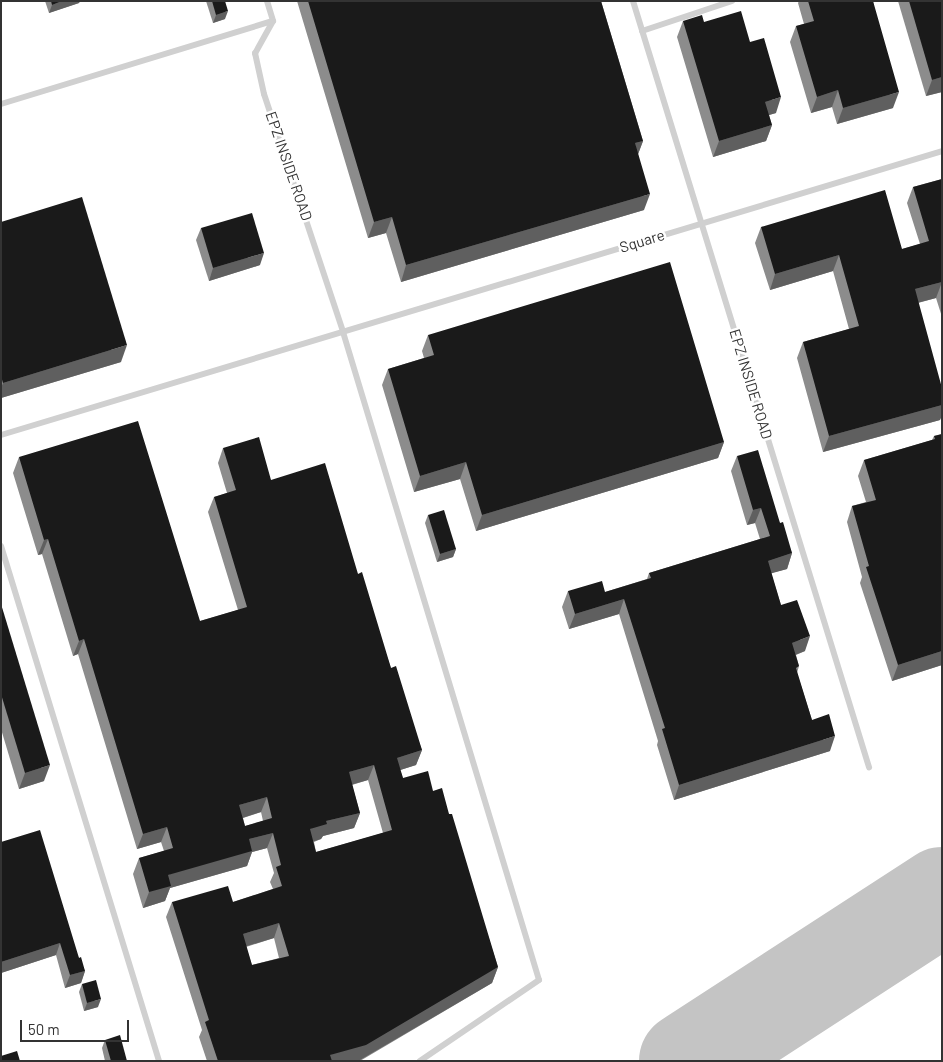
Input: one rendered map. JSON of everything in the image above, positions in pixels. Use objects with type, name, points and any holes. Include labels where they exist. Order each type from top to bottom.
[{"type":"lane","points":[[1,104],[273,21],[267,1]]},
{"type":"lane","name":"EPZ INSIDE ROAD","points":[[633,1],[869,767]]},
{"type":"lane","points":[[642,31],[732,1]]},
{"type":"lane","name":"EPZ INSIDE ROAD","points":[[273,21],[255,53],[264,94],[343,332],[539,980],[420,1061]]},
{"type":"lane","name":"Square","points":[[1,435],[942,151]]},
{"type":"lane","points":[[1,546],[159,1061]]},
{"type":"building","points":[[51,1],[62,1],[52,5]]},
{"type":"building","points":[[212,1],[225,1],[228,11],[216,15]]},
{"type":"building","points":[[308,1],[601,1],[643,141],[635,143],[650,194],[406,265],[392,217],[374,222]]},
{"type":"building","points":[[808,1],[873,1],[899,92],[843,108],[838,90],[817,97],[796,26],[814,21]]},
{"type":"building","points":[[909,1],[942,1],[942,77],[932,80]]},
{"type":"building","points":[[741,11],[750,42],[764,38],[781,97],[765,102],[772,125],[719,141],[683,21],[702,15],[704,22]]},
{"type":"building","points":[[942,179],[942,282],[915,289],[942,388],[942,405],[829,436],[803,342],[859,326],[839,255],[775,274],[761,227],[885,190],[902,249],[929,241],[913,187]]},
{"type":"building","points":[[82,197],[127,345],[3,383],[1,376],[1,222]]},
{"type":"building","points":[[252,213],[264,253],[213,268],[201,228]]},
{"type":"building","points":[[670,262],[724,442],[482,515],[466,462],[420,476],[388,369],[434,355],[428,335]]},
{"type":"building","points":[[138,421],[200,621],[247,607],[214,497],[236,490],[223,448],[259,437],[271,480],[325,463],[358,574],[362,572],[391,668],[396,666],[422,750],[397,758],[403,778],[428,771],[433,791],[442,788],[449,814],[452,814],[498,967],[366,1045],[330,1055],[332,1061],[218,1061],[205,1022],[209,1020],[172,902],[228,886],[233,902],[282,886],[276,867],[281,865],[273,833],[249,839],[252,851],[168,875],[171,886],[149,892],[139,858],[173,848],[167,827],[143,834],[84,639],[79,641],[48,539],[44,540],[19,457]],"holes":[[[374,765],[392,830],[316,852],[310,829],[327,824],[326,821],[360,813],[349,772]],[[267,797],[272,818],[245,826],[239,805]],[[279,923],[289,956],[252,965],[243,934]]]},
{"type":"building","points":[[942,434],[942,651],[898,665],[866,567],[869,566],[852,506],[876,500],[864,460],[935,439],[934,436]]},
{"type":"building","points":[[758,450],[780,523],[783,522],[792,553],[768,561],[781,605],[797,600],[810,636],[792,643],[799,666],[796,668],[812,720],[829,714],[835,736],[679,785],[662,729],[665,728],[624,599],[575,614],[568,591],[602,581],[605,592],[651,578],[649,573],[770,536],[761,508],[753,510],[737,456]]},
{"type":"building","points":[[444,510],[456,549],[440,554],[428,515]]},
{"type":"building","points":[[1,604],[50,765],[25,773],[1,694]]},
{"type":"building","points":[[40,830],[79,958],[81,957],[85,971],[70,975],[60,943],[1,962],[1,842]]},
{"type":"building","points":[[96,980],[101,999],[87,1003],[82,984]]},
{"type":"building","points":[[120,1035],[127,1061],[111,1061],[105,1040]]},
{"type":"building","points":[[17,1051],[20,1061],[1,1061],[1,1056]]},
{"type":"runway","points":[[688,1061],[942,896]]}]
